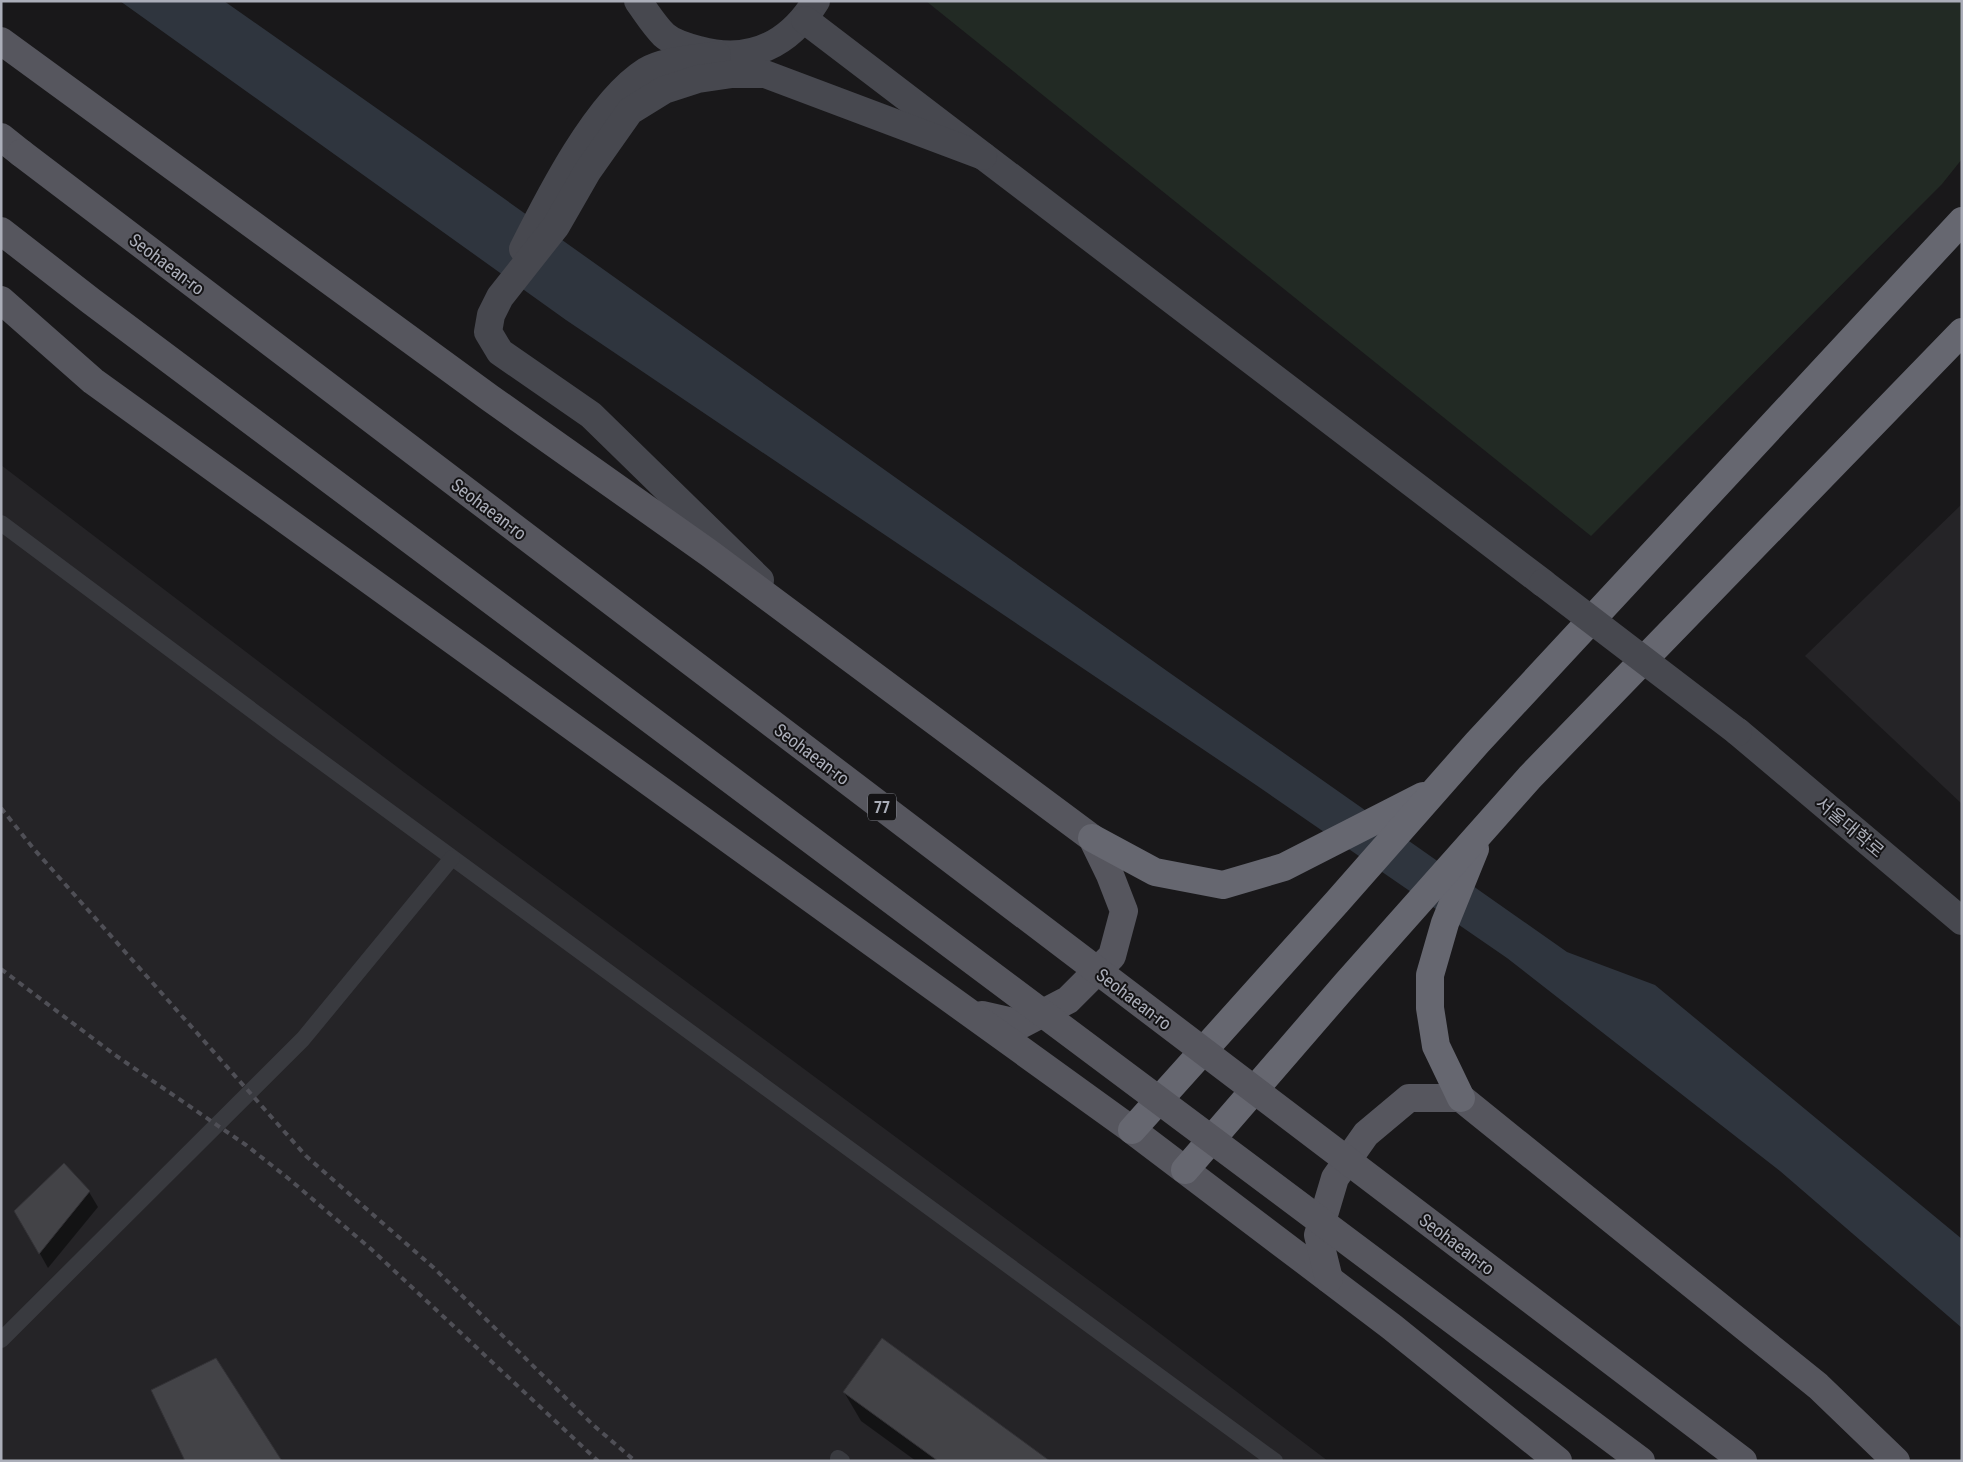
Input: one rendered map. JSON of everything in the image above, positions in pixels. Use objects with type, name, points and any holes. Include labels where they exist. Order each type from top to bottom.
[{"type":"highway","points":[[1132,1130],[1477,743],[1962,221]]},
{"type":"highway","points":[[1186,1170],[1382,943],[1530,777],[1962,332]]},
{"type":"highway","points":[[1092,838],[1155,872],[1223,885],[1284,867],[1435,791]]},
{"type":"highway","points":[[1461,1098],[1436,1046],[1430,1008],[1430,975],[1445,923],[1482,832]]},
{"type":"main road","points":[[638,1],[665,36],[685,47],[717,55]]},
{"type":"main road","points":[[805,624],[591,415],[500,352],[488,332],[495,306],[556,226],[623,103],[647,70],[672,63],[717,55],[749,54],[780,41],[811,10]]},
{"type":"main road","name":"서울대학로","points":[[811,10],[983,156],[1738,732],[1962,921]]},
{"type":"main road","points":[[1,41],[490,398],[709,553],[1092,838],[1110,875],[1124,911],[1112,956],[1068,1000],[1022,1024],[969,1012]]},
{"type":"main road","points":[[623,103],[698,79],[732,74],[765,74],[983,156]]},
{"type":"main road","name":"Seohaean-ro","points":[[11,145],[1742,1461]]},
{"type":"main road","points":[[1,231],[91,301],[1641,1461]]},
{"type":"main road","points":[[1,300],[93,381],[1186,1170],[1400,1333],[1558,1461]]},
{"type":"main road","points":[[1329,1279],[1318,1235],[1335,1178],[1366,1134],[1410,1098],[1461,1098],[1818,1386],[1896,1461]]},
{"type":"lane","points":[[1,523],[452,858],[1275,1461]]},
{"type":"lane","points":[[1,1340],[303,1039],[452,858]]},
{"type":"shaded area","points":[[120,1],[224,1],[1167,671],[1567,952],[1655,985],[1962,1239],[1962,1328],[1780,1171],[1507,958],[1256,785],[566,320]]},
{"type":"shaded area","points":[[926,1],[1962,1],[1962,159],[1942,184],[1591,536]]},
{"type":"shaded area","points":[[1,465],[405,773],[1149,1325],[1328,1461],[1,1461]]},
{"type":"shaded area","points":[[1962,504],[1962,804],[1805,656]]},
{"type":"building","points":[[64,1163],[90,1191],[39,1254],[14,1211]]},
{"type":"building","points":[[882,1338],[1050,1461],[938,1461],[843,1392]]},
{"type":"building","points":[[216,1358],[282,1461],[185,1461],[151,1390]]},
{"type":"railway","points":[[1,808],[33,848],[306,1156],[434,1268],[592,1424],[635,1461]]},
{"type":"railway","points":[[1,969],[115,1055],[246,1145],[289,1179],[371,1249],[598,1461]]}]
